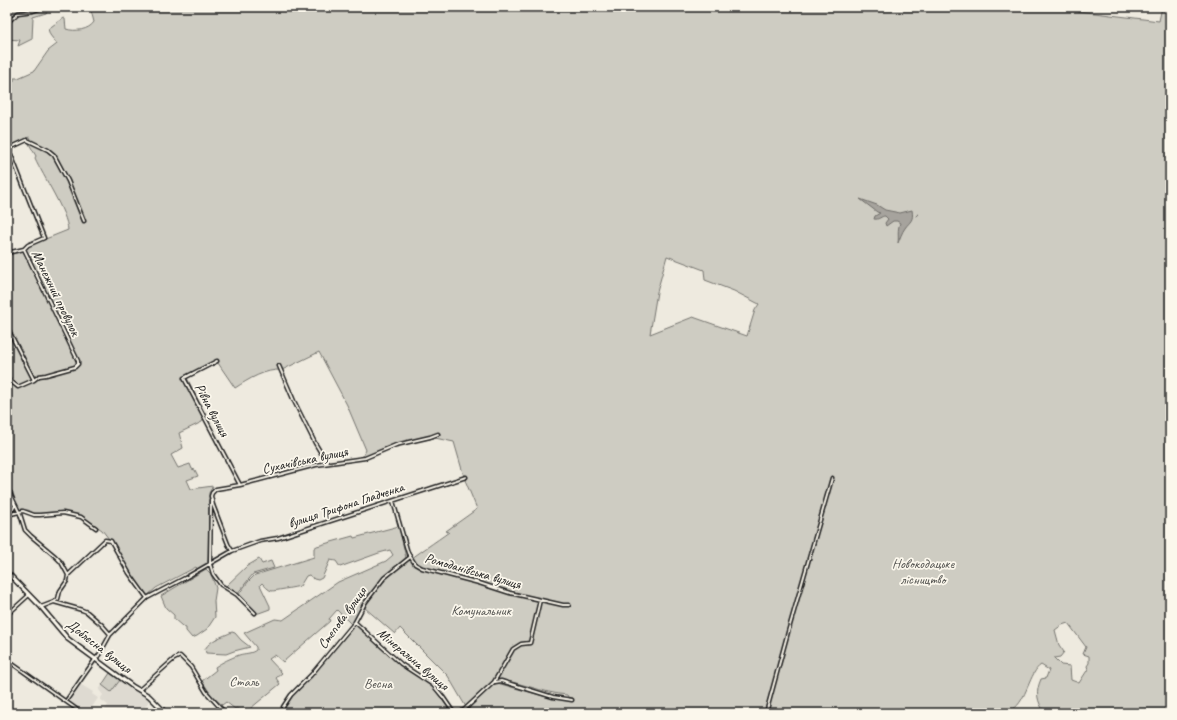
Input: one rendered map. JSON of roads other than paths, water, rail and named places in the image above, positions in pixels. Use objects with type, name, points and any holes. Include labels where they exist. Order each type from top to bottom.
[{"type":"street","points":[[7,23],[18,13],[33,12],[44,7]]},
{"type":"street","points":[[8,152],[12,147],[27,140],[48,150],[54,155],[68,181],[84,221]]},
{"type":"street","name":"Манежний провулок","points":[[8,152],[44,238],[28,245],[24,249],[78,361],[76,367],[39,376],[34,380]]},
{"type":"street","points":[[7,253],[24,249]]},
{"type":"street","points":[[7,327],[34,380],[18,387],[8,379]]},
{"type":"street","name":"Рівна вулиця","points":[[217,361],[184,378],[240,485]]},
{"type":"street","points":[[278,366],[315,443],[327,463]]},
{"type":"street","name":"Сухачівська вулиця","points":[[240,485],[327,463],[365,458],[396,445],[438,434]]},
{"type":"street","name":"вулиця Трифона Гладченка","points":[[66,701],[99,656],[110,635],[148,598],[232,551],[260,541],[278,538],[466,477]]},
{"type":"street","points":[[766,713],[832,478]]},
{"type":"street","points":[[240,485],[216,489],[212,493],[210,564],[213,574],[221,585],[237,595],[255,613]]},
{"type":"street","points":[[7,487],[27,532],[61,562],[68,575]]},
{"type":"street","points":[[211,496],[225,537],[232,551]]},
{"type":"street","points":[[7,497],[15,505]]},
{"type":"street","name":"Ромоданівська вулиця","points":[[393,501],[402,536],[410,558],[415,564],[422,568],[480,583],[510,593],[568,605]]},
{"type":"street","points":[[7,514],[15,505]]},
{"type":"street","points":[[7,514],[25,511],[40,516],[63,513],[82,518],[96,528]]},
{"type":"street","points":[[41,607],[58,599],[60,591],[67,581],[68,575],[105,540],[111,541],[129,573],[148,598]]},
{"type":"street","name":"Степова вулиця","points":[[284,713],[284,707],[291,695],[311,675],[355,622],[365,603],[384,578],[410,558]]},
{"type":"street","name":"Доблесна вулиця","points":[[7,572],[41,607],[68,639],[152,698],[166,713]]},
{"type":"street","points":[[7,615],[29,596]]},
{"type":"street","points":[[459,713],[494,682],[513,649],[521,644],[530,643],[540,600]]},
{"type":"street","points":[[54,602],[75,607],[87,612],[102,625],[110,635]]},
{"type":"street","name":"Мінеральна вулиця","points":[[355,622],[401,664],[433,685],[454,713]]},
{"type":"street","points":[[139,690],[168,664],[180,656],[191,667],[206,692],[224,713]]},
{"type":"street","points":[[7,660],[82,713]]},
{"type":"street","points":[[494,682],[497,681],[540,692],[553,697],[572,700]]},
{"type":"park label","name":"Новокодацьке лісництво","points":[[923,572]]},
{"type":"park label","name":"Комунальник","points":[[481,610]]},
{"type":"park label","name":"Сталь","points":[[244,681]]},
{"type":"park label","name":"Весна","points":[[378,683]]}]
